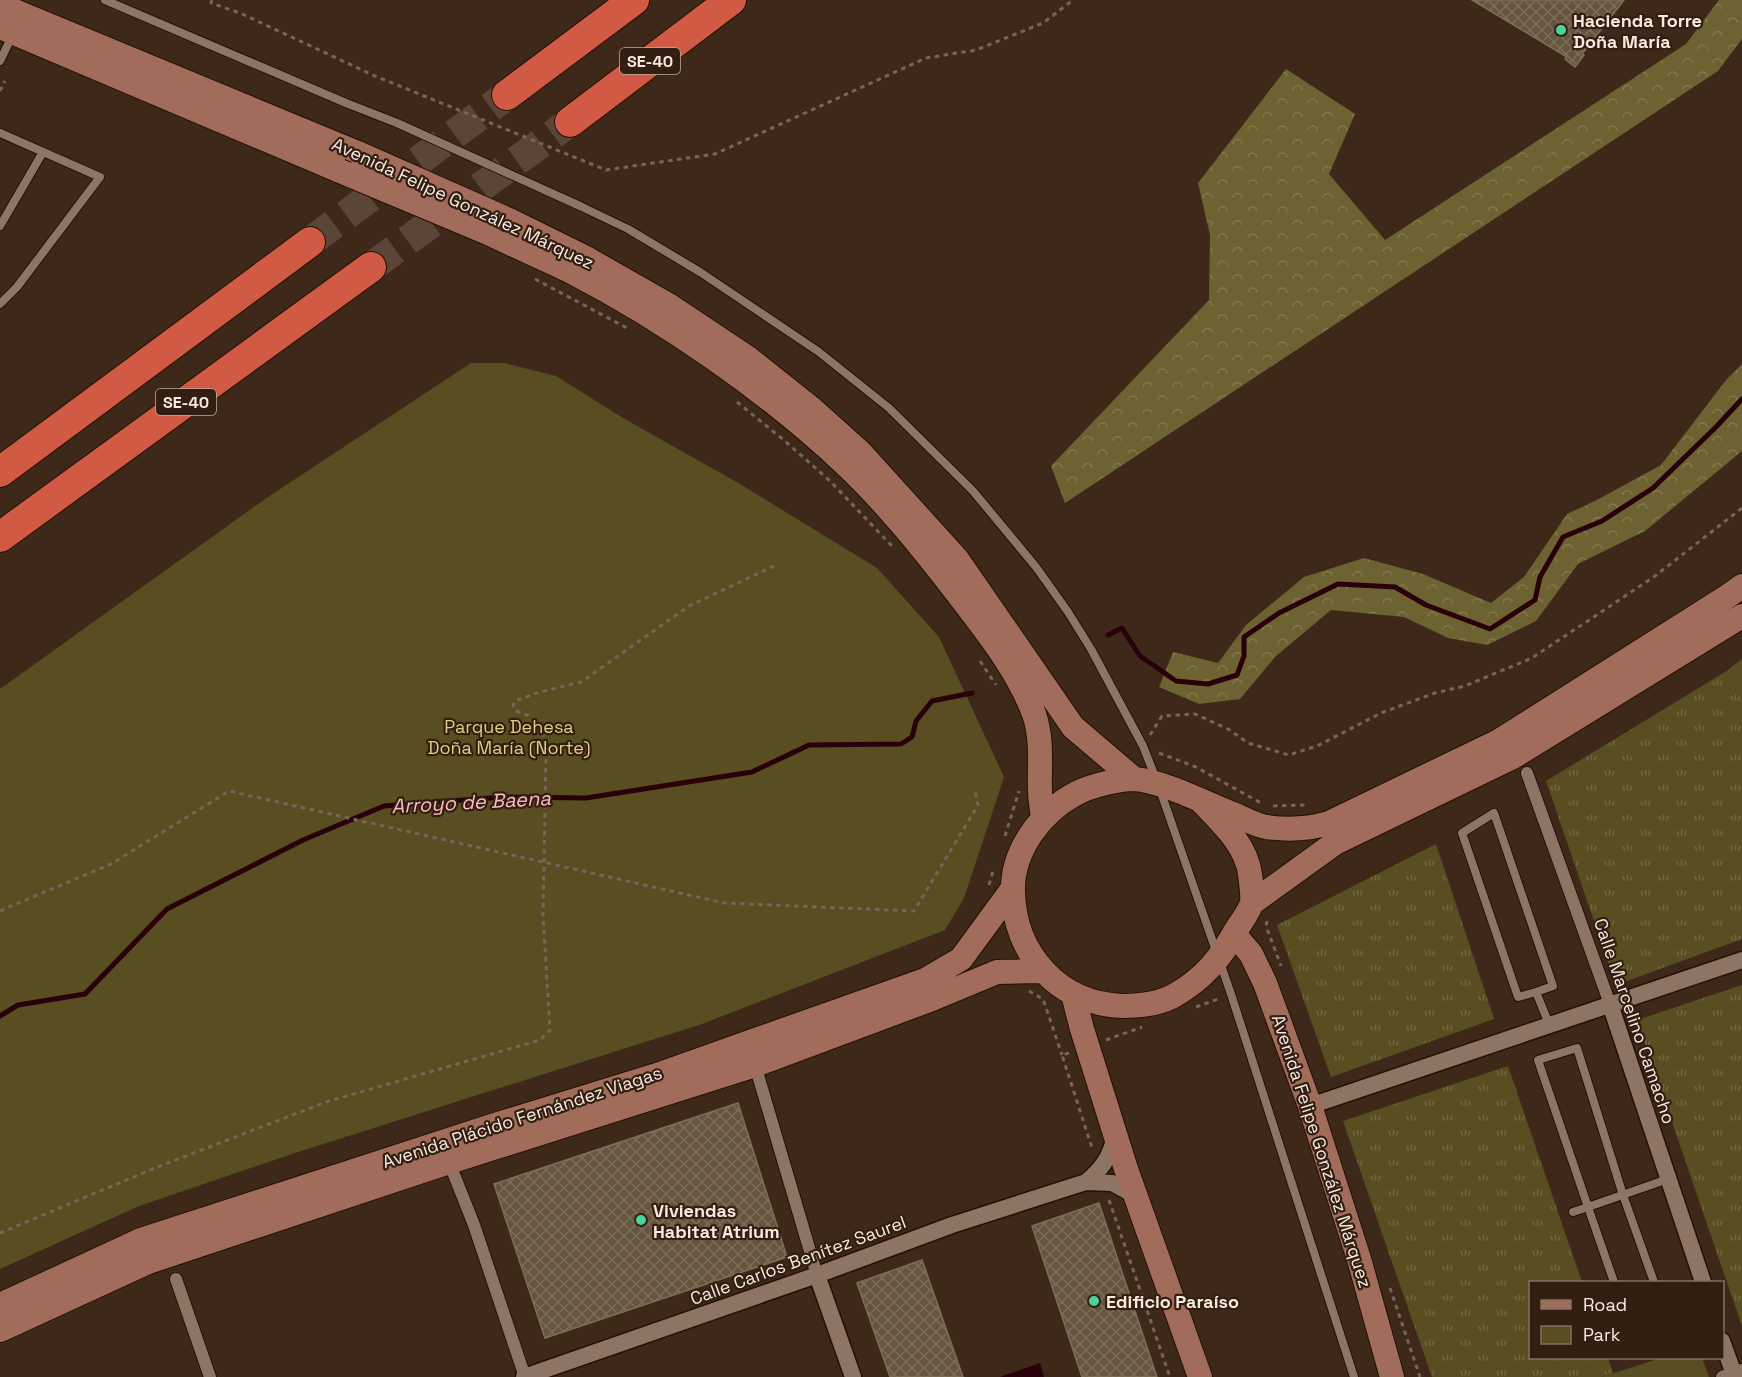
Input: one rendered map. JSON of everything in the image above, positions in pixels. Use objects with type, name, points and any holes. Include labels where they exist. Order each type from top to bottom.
[{"type":"highway","points":[[507,95],[634,0]]},
{"type":"highway","name":"SE-40","points":[[570,122],[731,0]]},
{"type":"highway","name":"SE-40","points":[[0,472],[310,242]]},
{"type":"highway","name":"SE-40","points":[[0,537],[371,267]]},
{"type":"main road","name":"Avenida Felipe González Márquez","points":[[0,5],[360,154],[509,220],[585,257],[670,306],[748,358],[861,453],[957,559],[1073,728],[1134,779]]},
{"type":"main road","name":"Avenida Felipe González Márquez","points":[[7,29],[488,233],[570,272],[657,321],[738,377],[800,424],[848,467],[940,571],[992,640],[1025,693],[1035,716],[1041,749],[1040,792],[1043,818]]},
{"type":"main road","points":[[1742,586],[1499,741],[1329,823],[1310,828],[1265,827],[1158,784],[1134,779],[1103,784],[1077,793],[1043,818],[1033,830],[1019,858],[1013,888],[1015,918],[1025,946],[1042,970],[1073,994],[1106,1005],[1140,1006],[1173,997],[1202,977],[1218,959],[1252,903],[1335,843],[1513,757],[1742,616]]},
{"type":"main road","points":[[1201,801],[1229,831],[1247,862],[1252,903]]},
{"type":"main road","name":"Avenida Plácido Fernández Viagas","points":[[0,1305],[141,1240],[657,1075],[925,980],[961,959],[1013,888]]},
{"type":"main road","name":"Avenida Felipe González Márquez","points":[[1234,934],[1251,954],[1265,983],[1310,1106],[1359,1259],[1392,1377]]},
{"type":"main road","name":"Avenida Plácido Fernández Viagas","points":[[0,1330],[148,1262],[449,1162],[755,1065],[932,999],[997,972],[1042,970]]},
{"type":"main road","points":[[1073,994],[1136,1196],[1200,1377]]},
{"type":"street","name":"Calle Marcelino Camacho","points":[[1527,773],[1610,1004],[1703,1281]]},
{"type":"street","points":[[1310,1106],[1742,960]]},
{"type":"street","points":[[755,1065],[817,1275],[853,1377]]},
{"type":"street","points":[[1116,1135],[1112,1152],[1096,1178],[1112,1183],[1136,1196]]},
{"type":"street","points":[[449,1162],[474,1225],[525,1377]]},
{"type":"street","name":"Calle Carlos Benítez Saurel","points":[[525,1377],[817,1275],[952,1225],[1096,1178]]},
{"type":"street","points":[[176,1279],[210,1377]]},
{"type":"street","points":[[1724,1347],[1733,1374]]},
{"type":"lane","points":[[105,0],[397,123],[628,229],[700,272],[819,352],[889,408],[973,490],[1036,567],[1083,636],[1143,747],[1231,994],[1354,1377]]},
{"type":"lane","points":[[0,61],[7,29]]},
{"type":"lane","points":[[0,134],[100,177],[17,287],[0,304]]},
{"type":"lane","points":[[0,226],[43,152]]},
{"type":"lane","points":[[1494,813],[1553,986],[1536,992],[1518,997],[1462,833],[1494,813]]},
{"type":"lane","points":[[1536,992],[1549,1024]]},
{"type":"lane","points":[[1614,1281],[1538,1060],[1576,1048],[1623,1195],[1654,1281]]},
{"type":"lane","points":[[1573,1212],[1668,1179]]},
{"type":"path","points":[[0,91],[5,81]]},
{"type":"path","points":[[529,276],[636,333]]},
{"type":"path","points":[[733,399],[831,482],[898,554]]},
{"type":"path","points":[[1313,805],[1268,806],[1196,767],[1143,747],[1162,716],[1195,714],[1228,729],[1248,743],[1289,755],[1317,746],[1381,713],[1435,693],[1465,686],[1532,658],[1655,576],[1742,508]]},
{"type":"path","points":[[0,1233],[155,1168],[326,1102],[540,1040],[550,1030],[543,916],[546,750],[543,730],[532,716],[516,711],[513,706],[515,701],[581,682],[689,606],[776,566]]},
{"type":"path","points":[[975,653],[1001,693]]},
{"type":"path","points":[[1004,838],[1021,786]]},
{"type":"path","points":[[0,910],[111,864],[229,790],[724,903],[915,911],[978,806],[975,790]]},
{"type":"path","points":[[987,890],[994,869]]},
{"type":"path","points":[[1024,988],[1043,999],[1062,1055],[1096,1178],[1170,1377]]},
{"type":"path","points":[[1187,1010],[1231,994]]},
{"type":"path","points":[[1062,1055],[1143,1026]]},
{"type":"path","points":[[1389,1287],[1420,1377]]},
{"type":"green space","points":[[1719,0],[1742,0],[1742,39],[1718,71],[1065,503],[1051,466],[1209,300],[1210,235],[1198,183],[1286,69],[1355,114],[1329,174],[1385,240],[1686,44]]},
{"type":"green space","name":"Parque Dehesa Doña María (Norte)","points":[[471,363],[504,363],[556,376],[877,568],[939,637],[1004,777],[964,898],[945,930],[702,1024],[295,1153],[139,1206],[0,1269],[0,689],[265,499]]},
{"type":"green space","points":[[1742,364],[1742,451],[1645,531],[1578,564],[1536,621],[1487,645],[1448,638],[1404,617],[1331,610],[1276,656],[1240,699],[1199,704],[1159,687],[1173,652],[1218,663],[1246,625],[1304,577],[1364,558],[1423,574],[1491,603],[1524,577],[1567,514],[1661,465],[1726,380]]},
{"type":"green space","points":[[1742,659],[1742,699],[1725,672]]},
{"type":"green space","points":[[1725,672],[1742,699],[1742,939],[1616,985],[1546,781]]},
{"type":"green space","points":[[1436,844],[1494,1019],[1331,1077],[1277,925]]},
{"type":"green space","points":[[1742,985],[1742,1326],[1637,1020]]},
{"type":"green space","points":[[1508,1066],[1582,1281],[1529,1281],[1529,1359],[1608,1359],[1613,1373],[1601,1377],[1432,1377],[1343,1121]]},
{"type":"green space","points":[[1658,1359],[1702,1359],[1709,1377],[1601,1377]]},
{"type":"shaded area","points":[[1040,1363],[1044,1377],[1000,1377]]},
{"type":"building","name":"Hacienda Torre Doña María","points":[[1472,0],[1624,0],[1582,54],[1584,55],[1575,67],[1565,59],[1567,57]]},
{"type":"building","name":"Viviendas Habitat Atrium","points":[[738,1103],[787,1257],[545,1338],[494,1184]]},
{"type":"building","name":"Edificio Paraíso","points":[[1099,1203],[1157,1377],[1082,1377],[1032,1226]]},
{"type":"building","points":[[922,1260],[963,1377],[890,1377],[857,1283]]},
{"type":"waterway","points":[[1108,635],[1122,628],[1140,656],[1176,681],[1208,684],[1237,675],[1244,656],[1244,637],[1279,613],[1338,584],[1395,587],[1426,605],[1490,629],[1535,600],[1540,577],[1563,537],[1602,521],[1653,488],[1742,399]]},
{"type":"waterway","name":"Arroyo de Baena","points":[[0,1016],[18,1005],[85,994],[167,909],[303,840],[384,806],[503,797],[586,798],[752,772],[809,745],[901,744],[912,737],[916,721],[932,701],[972,693]]},
{"type":"tunnel","points":[[310,242],[507,95]]},
{"type":"tunnel","points":[[371,267],[570,122]]},
{"type":"place","name":"Hacienda Torre Doña María","points":[[1561,30]]},
{"type":"place","name":"Viviendas Habitat Atrium","points":[[641,1220]]},
{"type":"place","name":"Edificio Paraíso","points":[[1094,1301]]}]
